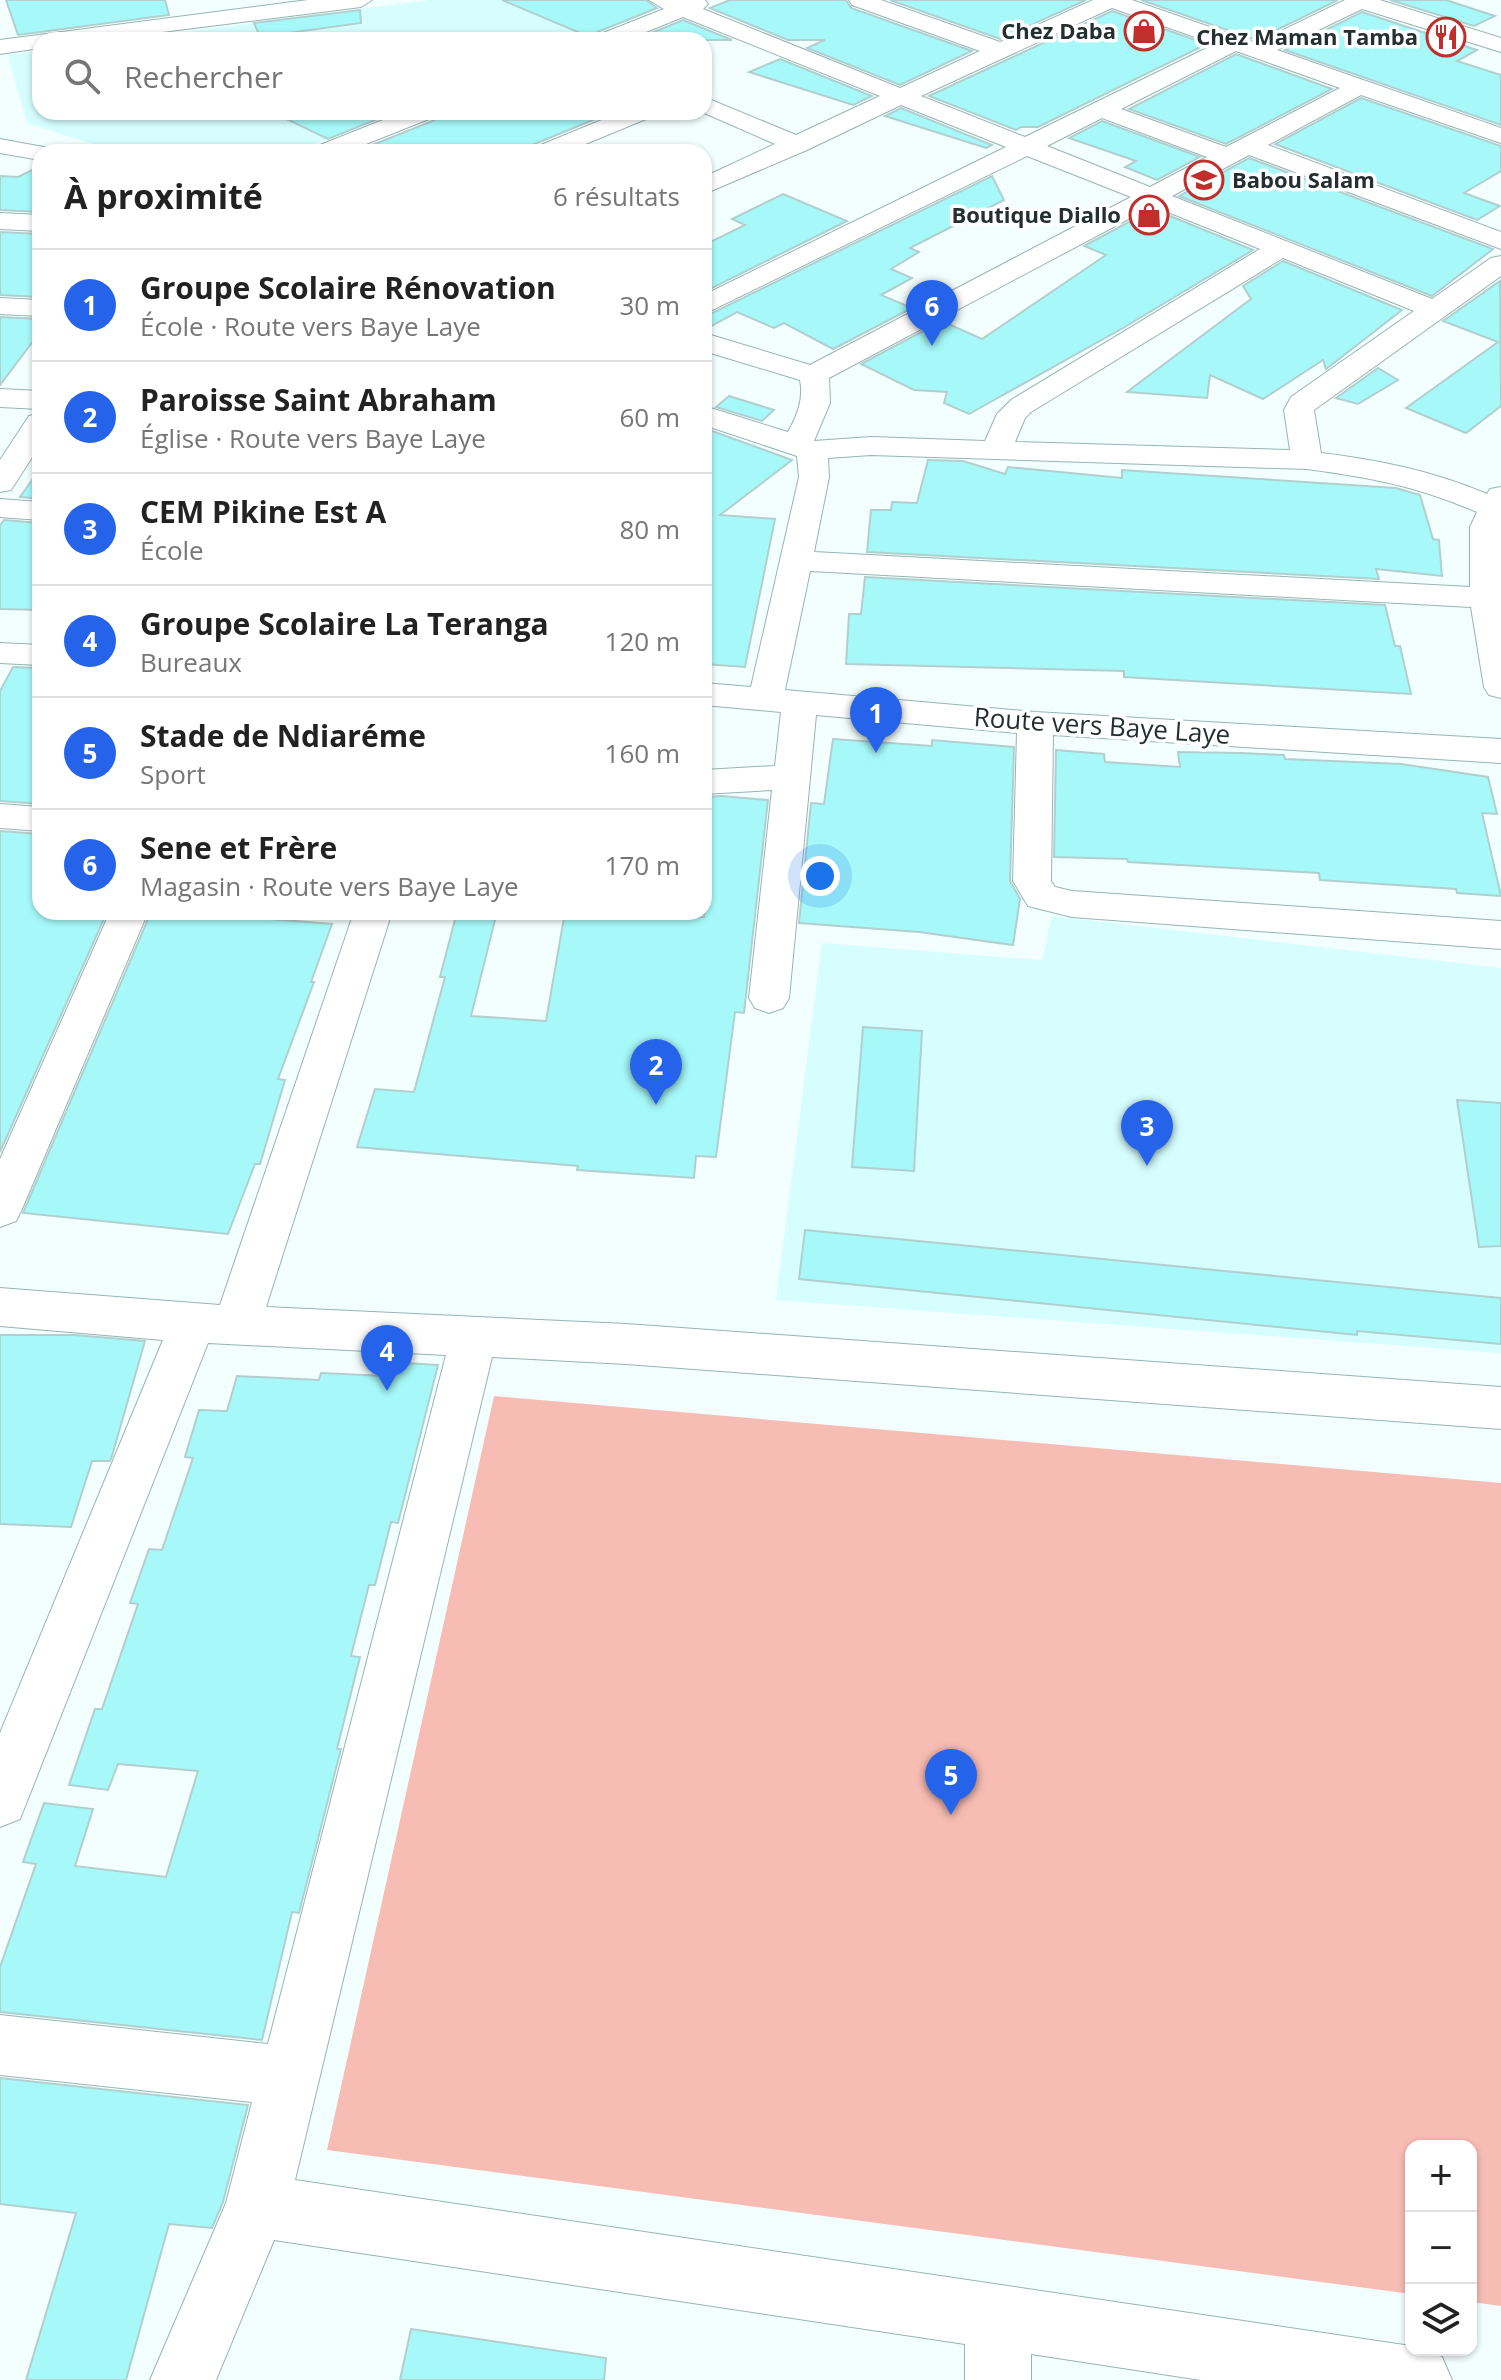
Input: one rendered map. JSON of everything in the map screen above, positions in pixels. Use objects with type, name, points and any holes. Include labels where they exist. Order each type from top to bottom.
[{"type":"street","points":[[106,32],[361,0]]},
{"type":"street","points":[[660,0],[1030,145],[1433,309]]},
{"type":"street","points":[[627,32],[708,0]]},
{"type":"street","points":[[860,0],[1002,51]]},
{"type":"street","points":[[712,302],[1101,110],[1361,0],[1501,45]]},
{"type":"street","points":[[712,183],[1002,51],[1125,2],[1501,136]]},
{"type":"street","points":[[0,47],[32,42]]},
{"type":"street","points":[[712,344],[813,375],[1359,87]]},
{"type":"street","points":[[712,107],[798,145]]},
{"type":"street","points":[[1101,110],[1238,151],[1501,241]]},
{"type":"street","points":[[344,144],[405,120]]},
{"type":"street","points":[[564,144],[623,120]]},
{"type":"street","points":[[0,221],[32,223]]},
{"type":"street","points":[[996,450],[1012,414],[1021,406],[1281,248]]},
{"type":"street","points":[[1307,460],[1299,410],[1301,403],[1501,264]]},
{"type":"street","points":[[0,306],[32,308]]},
{"type":"street","points":[[769,998],[792,777],[783,700],[797,561],[814,477],[804,449],[815,406],[817,384],[813,375]]},
{"type":"street","points":[[0,398],[32,400]]},
{"type":"street","points":[[712,418],[804,449],[871,446],[1307,460],[1378,469],[1498,502],[1486,527],[1486,598],[1500,673]]},
{"type":"street","points":[[0,483],[32,434]]},
{"type":"street","points":[[0,508],[32,510]]},
{"type":"street","points":[[797,561],[1486,598]]},
{"type":"street","points":[[0,653],[32,655]]},
{"type":"street","name":"Route vers Baye Laye","points":[[712,695],[1035,723],[1501,751]]},
{"type":"street","points":[[1035,723],[1032,881],[1042,897],[1072,904],[1501,935]]},
{"type":"street","points":[[712,782],[792,777]]},
{"type":"street","points":[[0,816],[32,818]]},
{"type":"street","points":[[0,1209],[126,920]]},
{"type":"street","points":[[0,1800],[215,1323],[370,920]]},
{"type":"street","points":[[0,1307],[215,1323],[474,1335],[1501,1408]]},
{"type":"street","points":[[183,2380],[257,2206],[474,1335]]},
{"type":"street","points":[[0,2045],[289,2076]]},
{"type":"street","points":[[257,2206],[1417,2380]]},
{"type":"street","points":[[998,2317],[998,2380]]},
{"type":"shaded area","points":[[430,0],[647,0],[664,7],[600,32],[186,32]]},
{"type":"shaded area","points":[[32,52],[32,120],[376,120],[314,144],[93,144],[27,123],[8,55]]},
{"type":"shaded area","points":[[1052,916],[1501,968],[1501,1353],[776,1300],[822,943],[1042,960]]},
{"type":"shaded area","points":[[494,1396],[1501,1483],[1501,2306],[1477,2303],[1477,2140],[1405,2140],[1405,2293],[327,2150]]},
{"type":"building","points":[[6,0],[165,0],[169,15],[32,32],[18,35]]},
{"type":"building","points":[[502,0],[646,0],[657,8],[597,32],[578,32]]},
{"type":"building","points":[[730,0],[846,0],[851,8],[972,51],[900,85],[807,48],[825,40],[788,40],[710,8]]},
{"type":"building","points":[[890,0],[1086,0],[1000,39]]},
{"type":"building","points":[[1141,0],[1338,0],[1256,40]]},
{"type":"building","points":[[1390,0],[1446,0],[1495,16],[1474,26]]},
{"type":"building","points":[[360,10],[361,23],[296,32],[258,32],[254,23]]},
{"type":"building","points":[[1112,11],[1207,44],[1038,127],[1016,130],[929,96]]},
{"type":"building","points":[[1362,12],[1477,50],[1457,61],[1501,75],[1501,125],[1285,50]]},
{"type":"building","points":[[683,20],[732,40],[712,40],[712,32],[654,32]]},
{"type":"building","points":[[1236,54],[1332,89],[1226,144],[1129,109]]},
{"type":"building","points":[[780,59],[872,96],[853,105],[749,72]]},
{"type":"building","points":[[1361,98],[1501,146],[1501,171],[1464,193],[1500,206],[1477,220],[1275,144]]},
{"type":"building","points":[[901,108],[992,145],[986,148],[885,116]]},
{"type":"building","points":[[289,120],[375,120],[328,139]]},
{"type":"building","points":[[435,120],[593,120],[534,144],[375,144]]},
{"type":"building","points":[[1102,121],[1200,157],[1157,180],[1125,167],[1136,161],[1069,138]]},
{"type":"building","points":[[1249,158],[1493,249],[1432,296],[1179,196]]},
{"type":"building","points":[[32,170],[32,212],[0,210],[0,176],[18,177]]},
{"type":"building","points":[[992,176],[1004,200],[910,248],[919,252],[891,269],[912,278],[881,295],[912,308],[833,349],[784,323],[774,328],[737,312],[712,326],[712,313]]},
{"type":"building","points":[[783,194],[847,221],[712,288],[712,241],[745,225],[732,219]]},
{"type":"building","points":[[1153,209],[1253,250],[1123,328],[969,414],[944,403],[947,392],[914,390],[861,364],[942,321],[982,339],[1106,255],[1084,246]]},
{"type":"building","points":[[0,232],[32,234],[32,297],[0,295]]},
{"type":"building","points":[[1283,261],[1402,310],[1326,369],[1323,360],[1263,399],[1210,375],[1207,398],[1127,392],[1251,299],[1243,286]]},
{"type":"building","points":[[1500,281],[1501,406],[1466,433],[1406,408],[1498,342],[1443,321]]},
{"type":"building","points":[[0,317],[32,319],[32,343],[0,385]]},
{"type":"building","points":[[1378,368],[1398,380],[1358,404],[1336,398]]},
{"type":"building","points":[[729,396],[774,410],[762,421],[716,407]]},
{"type":"building","points":[[712,431],[792,460],[720,515],[775,519],[745,667],[712,665]]},
{"type":"building","points":[[928,460],[963,461],[1005,474],[1008,467],[1122,478],[1122,470],[1396,488],[1420,495],[1433,539],[1439,540],[1442,576],[1376,569],[1379,579],[867,552],[871,510],[891,510],[892,502],[917,503]]},
{"type":"building","points":[[32,480],[32,498],[20,497]]},
{"type":"building","points":[[4,520],[32,522],[32,610],[0,609],[0,525]]},
{"type":"building","points":[[865,577],[1385,605],[1395,646],[1400,646],[1411,694],[1124,677],[1124,671],[846,664],[849,614],[861,614]]},
{"type":"building","points":[[13,667],[32,668],[32,803],[0,801],[0,691]]},
{"type":"building","points":[[833,739],[932,746],[932,740],[1014,747],[1010,881],[1020,899],[1013,945],[919,932],[799,923],[811,803],[824,804]]},
{"type":"building","points":[[1056,750],[1104,754],[1105,762],[1180,767],[1178,752],[1284,755],[1285,759],[1401,764],[1488,777],[1497,814],[1482,813],[1501,896],[1457,893],[1456,889],[1320,880],[1319,873],[1128,862],[1127,859],[1054,857]]},
{"type":"building","points":[[712,797],[768,800],[744,1013],[735,1012],[716,1157],[696,1156],[694,1178],[577,1170],[578,1166],[357,1147],[375,1089],[414,1092],[445,977],[440,977],[455,920],[495,920],[471,1016],[546,1021],[564,920],[712,920]]},
{"type":"building","points":[[0,831],[32,833],[32,920],[103,920],[0,1152]]},
{"type":"building","points":[[148,920],[283,920],[332,924],[278,1079],[285,1080],[260,1164],[255,1164],[228,1234],[23,1213]]},
{"type":"building","points":[[863,1027],[922,1031],[914,1171],[852,1167]]},
{"type":"building","points":[[1457,1100],[1501,1103],[1501,1246],[1479,1247]]},
{"type":"building","points":[[805,1230],[1501,1298],[1501,1344],[1357,1331],[1357,1335],[799,1279]]},
{"type":"building","points":[[0,1335],[74,1335],[145,1341],[112,1456],[110,1461],[92,1461],[71,1527],[0,1524]]},
{"type":"building","points":[[388,1362],[438,1365],[398,1523],[391,1522],[375,1585],[369,1585],[351,1656],[360,1657],[337,1749],[341,1749],[299,1913],[292,1912],[262,2040],[0,2012],[0,1967],[36,1864],[23,1862],[44,1803],[93,1809],[75,1866],[166,1877],[198,1771],[118,1764],[108,1790],[69,1785],[95,1709],[102,1709],[138,1604],[130,1603],[149,1549],[162,1550],[193,1458],[185,1457],[199,1410],[227,1411],[237,1376],[319,1380],[321,1373],[386,1376]]},
{"type":"building","points":[[0,2078],[248,2105],[223,2202],[212,2228],[169,2224],[126,2380],[26,2380],[76,2213],[0,2204]]},
{"type":"building","points":[[411,2329],[606,2358],[604,2380],[400,2380]]},
{"type":"place","name":"Chez Daba","points":[[1144,31]]},
{"type":"place","name":"Chez Maman Tamba","points":[[1446,37]]},
{"type":"place","name":"Babou Salam","points":[[1204,180]]},
{"type":"place","name":"Boutique Diallo","points":[[1149,215]]},
{"type":"place","name":"Sene et Frère","points":[[932,346]]},
{"type":"place","name":"Groupe Scolaire Rénovation","points":[[876,753]]},
{"type":"place","name":"Paroisse Saint Abraham","points":[[656,1105]]},
{"type":"place","name":"CEM Pikine Est A","points":[[1147,1166]]},
{"type":"place","name":"Groupe Scolaire La Teranga","points":[[387,1391]]},
{"type":"place","name":"Stade de Ndiaréme","points":[[951,1815]]}]
